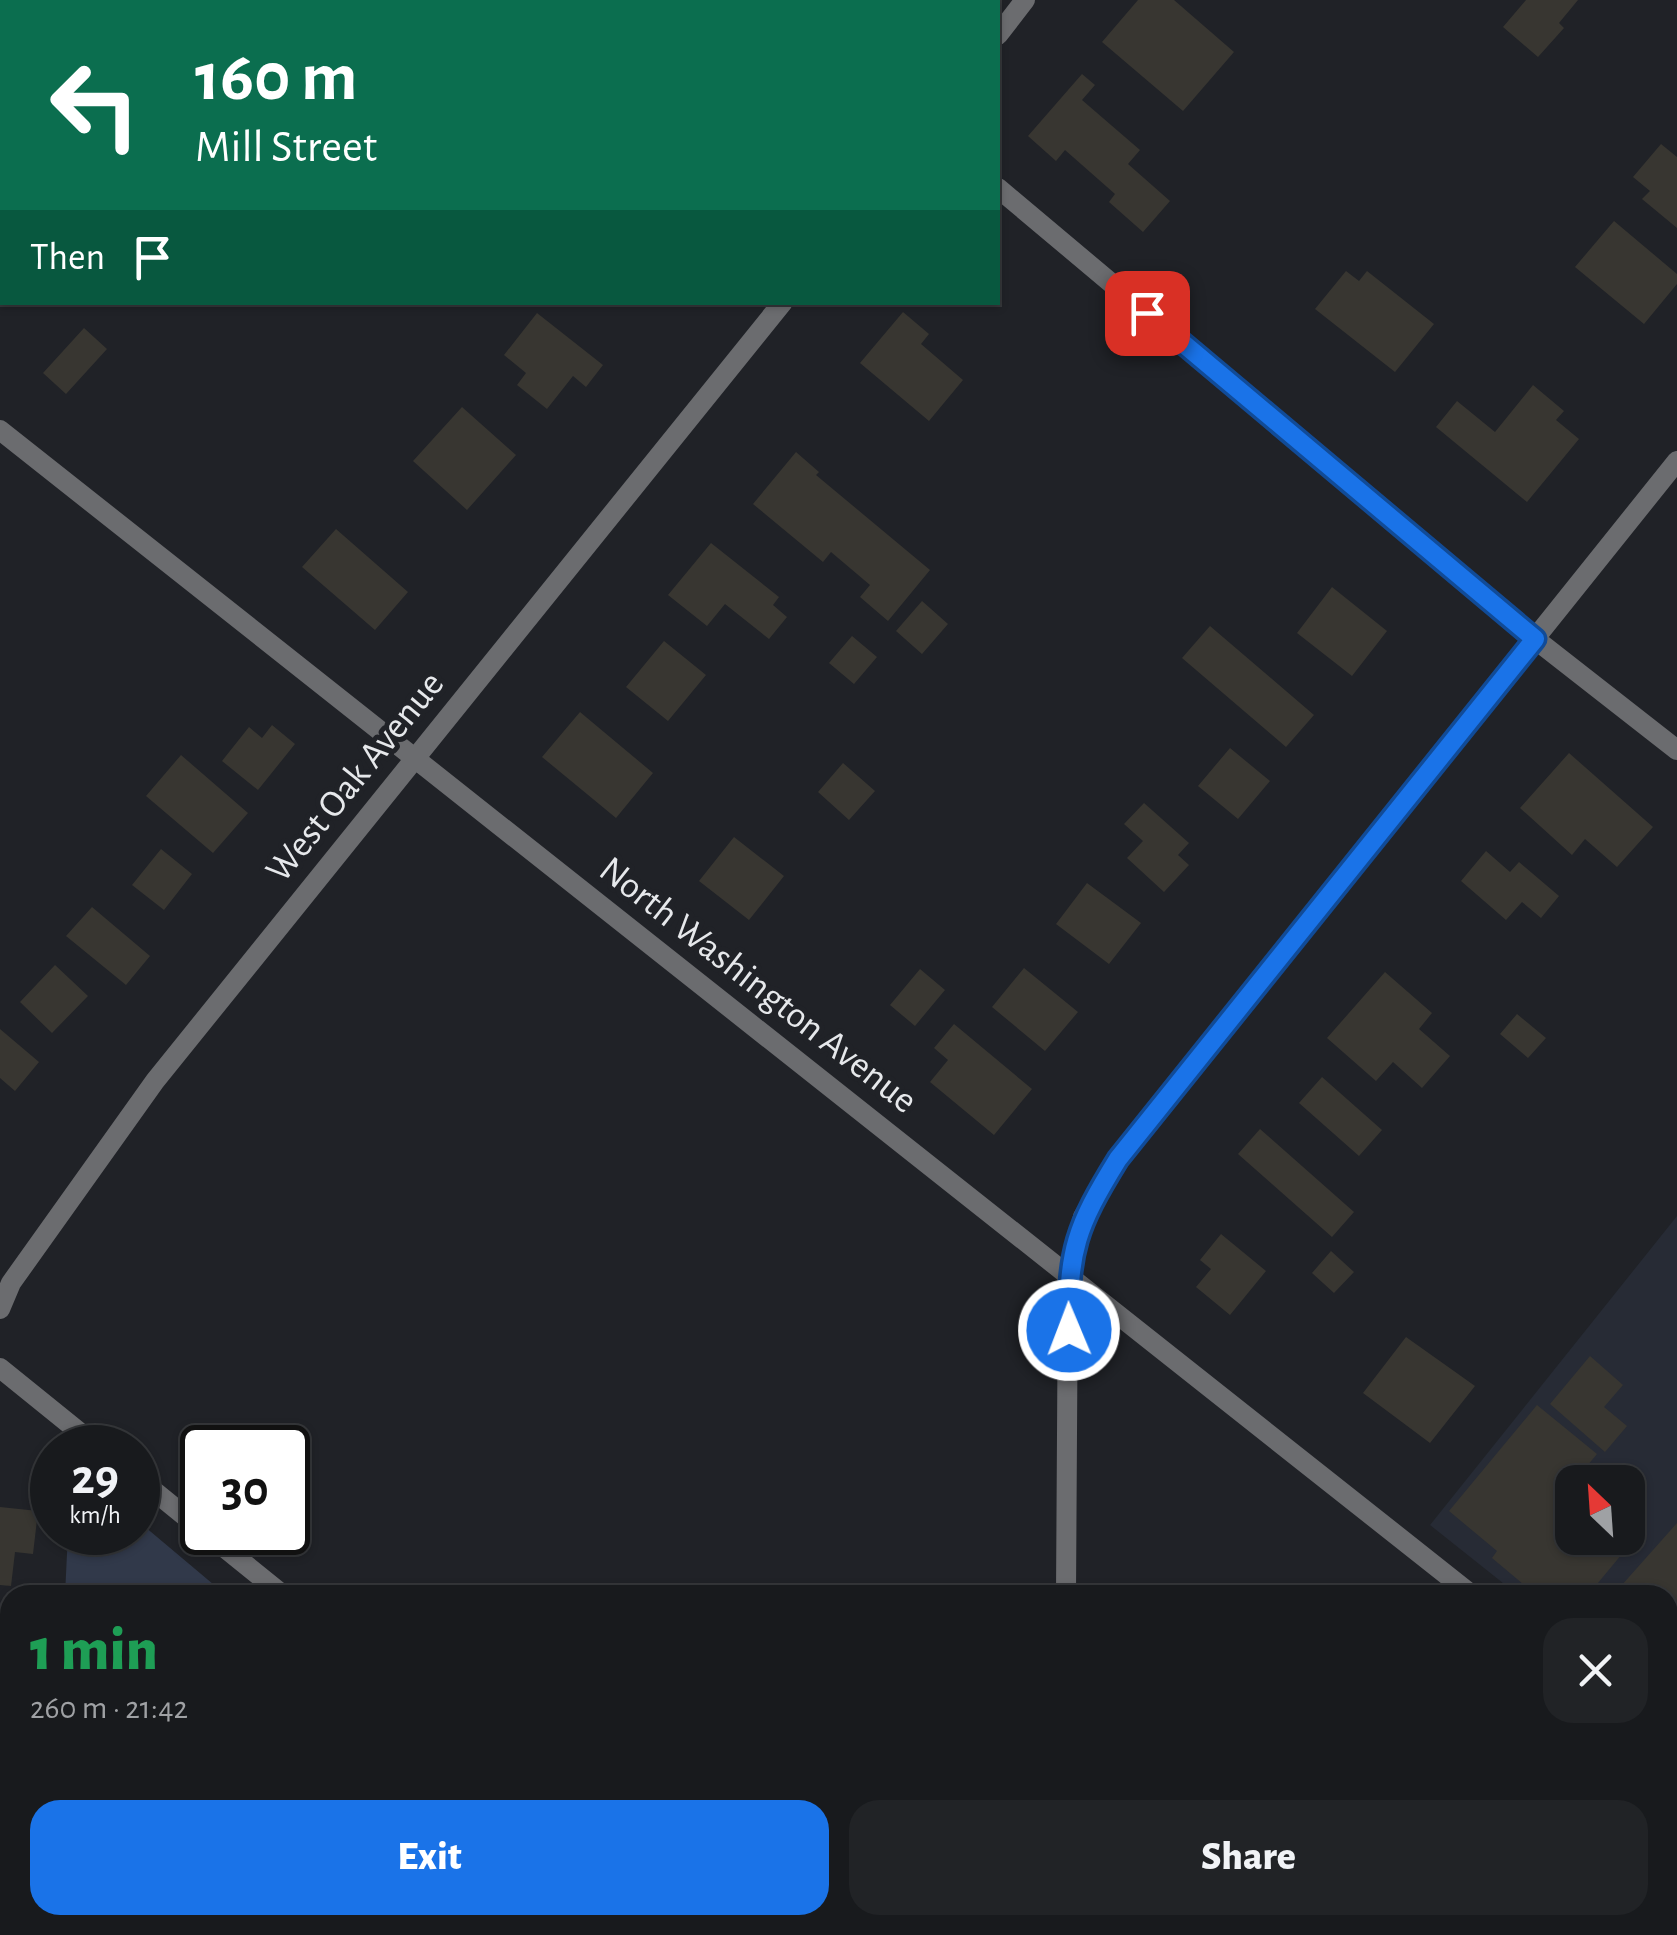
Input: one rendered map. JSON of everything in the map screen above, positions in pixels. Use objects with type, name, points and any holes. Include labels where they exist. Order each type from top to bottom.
[{"type":"street","points":[[1000,32],[1025,0]]},
{"type":"street","points":[[1000,190],[1535,639],[1677,750]]},
{"type":"street","name":"West Oak Avenue","points":[[0,1309],[11,1283],[155,1081],[781,305]]},
{"type":"street","name":"North Washington Avenue","points":[[0,430],[1459,1585]]},
{"type":"street","points":[[1066,1585],[1068,1274],[1083,1216],[1118,1159],[1677,461]]},
{"type":"street","points":[[0,1368],[71,1425]]},
{"type":"street","points":[[160,1496],[180,1512]]},
{"type":"street","points":[[233,1555],[270,1585]]},
{"type":"shaded area","points":[[1677,1216],[1677,1585],[1505,1585],[1430,1525]]},
{"type":"shaded area","points":[[160,1540],[214,1585],[65,1585],[67,1555],[160,1555]]},
{"type":"building","points":[[1138,0],[1174,0],[1234,52],[1183,111],[1102,42]]},
{"type":"building","points":[[1526,0],[1578,0],[1559,23],[1564,28],[1538,57],[1503,27]]},
{"type":"building","points":[[1082,74],[1095,85],[1082,100],[1140,150],[1128,164],[1170,201],[1143,232],[1109,202],[1115,194],[1065,150],[1056,161],[1028,136]]},
{"type":"building","points":[[1661,144],[1677,157],[1677,228],[1642,199],[1650,191],[1633,177]]},
{"type":"building","points":[[1614,221],[1677,274],[1677,284],[1644,324],[1575,267]]},
{"type":"building","points":[[1346,271],[1359,281],[1367,271],[1434,324],[1395,372],[1315,309]]},
{"type":"building","points":[[903,312],[929,334],[921,344],[963,380],[929,421],[860,363]]},
{"type":"building","points":[[537,313],[603,365],[586,387],[573,376],[547,409],[517,385],[526,373],[504,355]]},
{"type":"building","points":[[84,328],[107,349],[66,394],[43,373]]},
{"type":"building","points":[[1533,385],[1564,411],[1556,420],[1579,439],[1527,502],[1436,427],[1457,401],[1495,432]]},
{"type":"building","points":[[462,407],[516,455],[467,510],[413,461]]},
{"type":"building","points":[[796,452],[819,472],[816,475],[930,570],[888,621],[860,597],[870,585],[831,552],[823,562],[753,504]]},
{"type":"building","points":[[336,529],[408,592],[375,630],[302,567]]},
{"type":"building","points":[[711,543],[779,597],[773,605],[787,617],[769,639],[725,604],[707,626],[668,595]]},
{"type":"building","points":[[1332,587],[1387,631],[1352,676],[1297,633]]},
{"type":"building","points":[[922,601],[948,624],[922,654],[896,631]]},
{"type":"building","points":[[1210,626],[1314,715],[1286,747],[1182,658]]},
{"type":"building","points":[[852,636],[877,657],[854,684],[829,663]]},
{"type":"building","points":[[664,641],[706,675],[668,721],[626,687]]},
{"type":"building","points":[[580,712],[653,773],[616,818],[542,757]]},
{"type":"building","points":[[272,725],[295,744],[258,790],[222,761],[249,727],[262,738]]},
{"type":"building","points":[[1230,748],[1270,781],[1238,819],[1198,786]]},
{"type":"building","points":[[1569,753],[1653,827],[1617,867],[1585,839],[1572,855],[1520,808]]},
{"type":"building","points":[[181,755],[248,813],[213,853],[146,796]]},
{"type":"building","points":[[843,763],[875,791],[849,820],[818,792]]},
{"type":"building","points":[[1144,803],[1189,843],[1178,855],[1189,865],[1164,892],[1127,858],[1143,841],[1124,824]]},
{"type":"building","points":[[734,837],[784,876],[749,920],[699,881]]},
{"type":"building","points":[[161,849],[192,874],[164,910],[132,885]]},
{"type":"building","points":[[1486,851],[1510,872],[1519,862],[1559,896],[1541,918],[1522,902],[1506,920],[1461,881]]},
{"type":"building","points":[[1087,883],[1141,923],[1109,964],[1056,924]]},
{"type":"building","points":[[92,907],[150,956],[126,985],[66,936]]},
{"type":"building","points":[[55,965],[88,996],[52,1033],[20,1002]]},
{"type":"building","points":[[1024,968],[1078,1012],[1045,1051],[992,1007]]},
{"type":"building","points":[[920,969],[945,990],[915,1026],[890,1005]]},
{"type":"building","points":[[1385,972],[1432,1013],[1419,1029],[1450,1056],[1422,1088],[1393,1062],[1376,1081],[1327,1038]]},
{"type":"building","points":[[1517,1014],[1546,1038],[1528,1058],[1500,1034]]},
{"type":"building","points":[[954,1024],[1032,1089],[994,1135],[930,1082],[948,1060],[934,1048]]},
{"type":"building","points":[[0,1029],[39,1062],[15,1091],[0,1078]]},
{"type":"building","points":[[1322,1077],[1382,1130],[1359,1156],[1299,1103]]},
{"type":"building","points":[[1260,1129],[1354,1212],[1332,1237],[1238,1154]]},
{"type":"building","points":[[1221,1234],[1266,1271],[1230,1315],[1196,1287],[1211,1269],[1200,1260]]},
{"type":"building","points":[[1331,1251],[1354,1272],[1334,1293],[1312,1273]]},
{"type":"building","points":[[1406,1337],[1475,1386],[1430,1443],[1363,1393]]},
{"type":"building","points":[[1590,1356],[1623,1385],[1604,1407],[1627,1426],[1605,1452],[1550,1404]]},
{"type":"building","points":[[1537,1405],[1597,1454],[1588,1465],[1555,1465],[1555,1555],[1621,1555],[1596,1585],[1524,1585],[1492,1558],[1497,1551],[1449,1511]]},
{"type":"building","points":[[0,1507],[30,1510],[30,1554],[15,1552],[11,1585],[0,1585]]},
{"type":"building","points":[[1677,1523],[1677,1585],[1622,1585]]},
{"type":"route","points":[[1069,1330],[1068,1274],[1083,1216],[1118,1159],[1535,639],[1147,313]]}]
